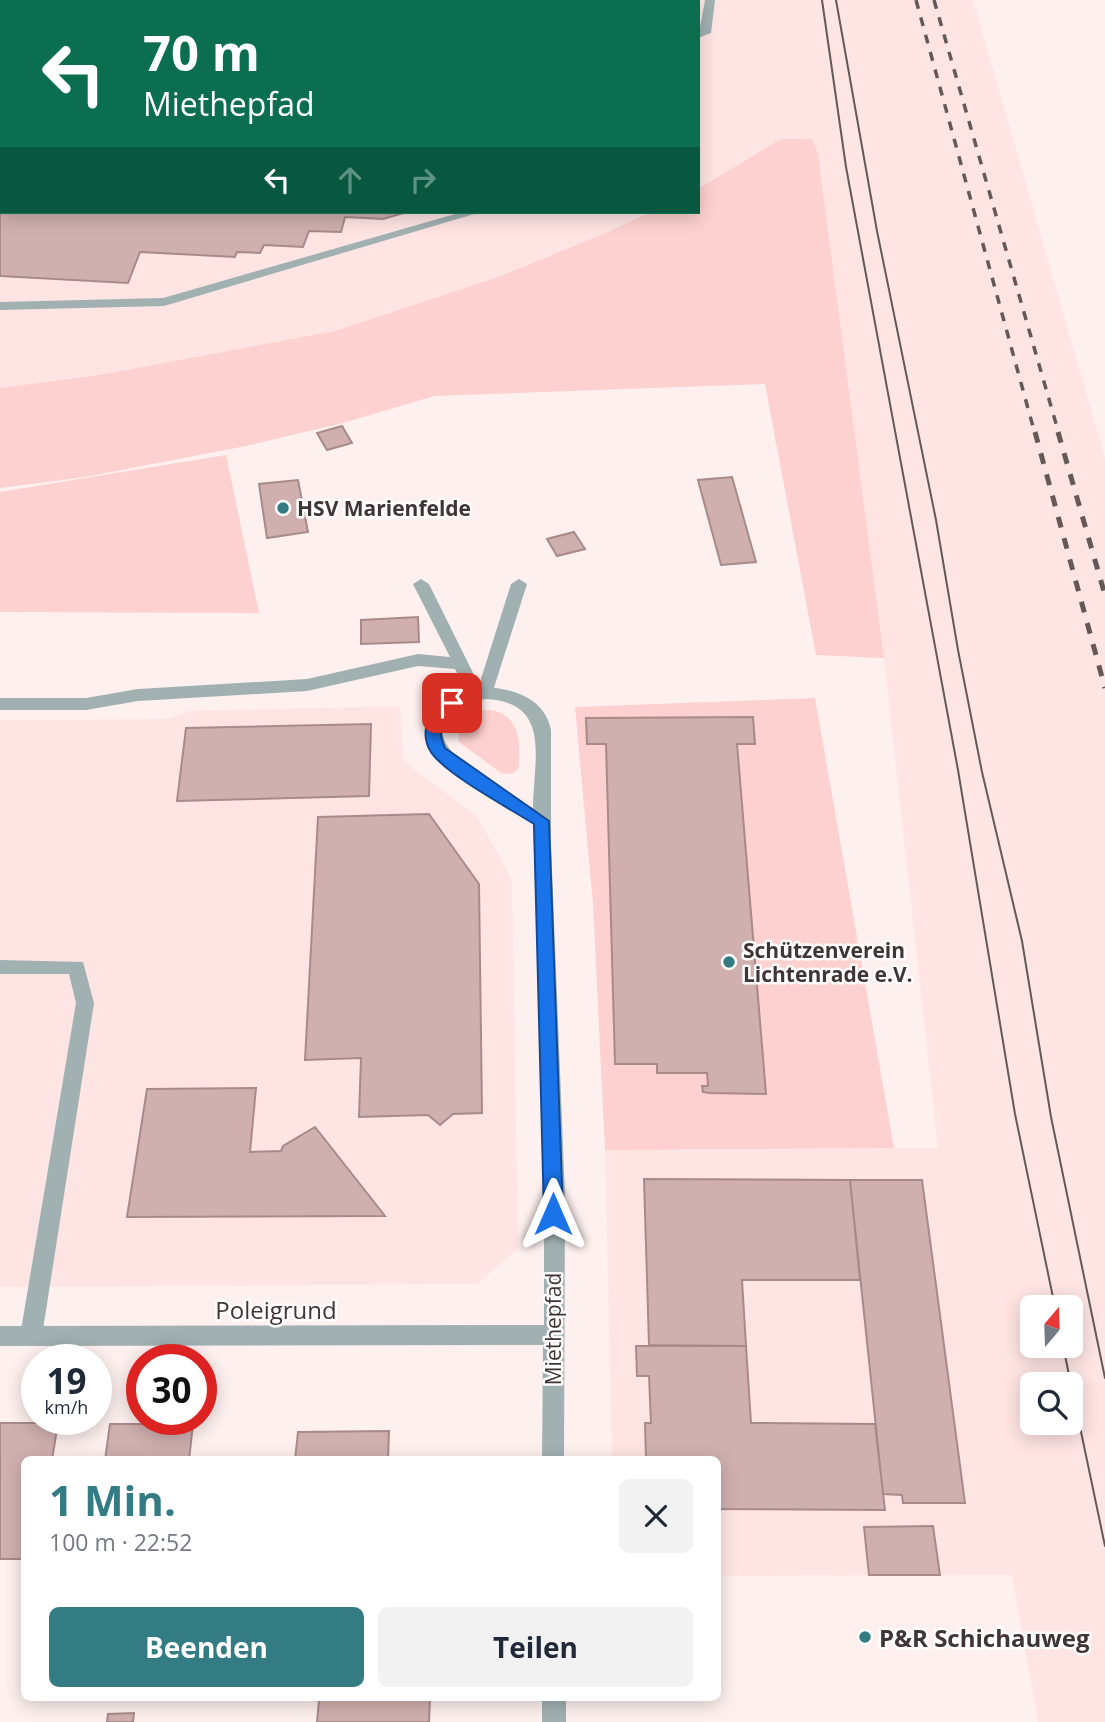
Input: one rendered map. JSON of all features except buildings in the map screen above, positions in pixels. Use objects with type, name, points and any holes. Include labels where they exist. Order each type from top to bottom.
[{"type":"street","points":[[700,34],[705,33],[710,0]]},
{"type":"street","points":[[0,306],[164,302],[468,214]]},
{"type":"street","points":[[421,584],[462,664],[481,693]]},
{"type":"street","points":[[481,693],[519,584]]},
{"type":"street","points":[[0,704],[86,704],[138,695],[307,685],[418,660],[462,664]]},
{"type":"street","points":[[481,693],[452,703],[440,713],[433,726],[433,738],[439,751],[453,764],[541,821]]},
{"type":"street","name":"Miethepfad","points":[[481,693],[500,694],[519,700],[534,710],[542,725],[541,821],[554,1159],[554,1456]]},
{"type":"street","points":[[0,967],[77,967],[85,1003],[31,1336]]},
{"type":"street","name":"Poleigrund","points":[[0,1336],[553,1335]]},
{"type":"street","points":[[554,1701],[554,1722]]},
{"type":"shaded area","points":[[700,0],[973,0],[1105,458],[1105,1722],[1038,1722],[1012,1575],[721,1576],[721,1456],[612,1456],[605,1150],[938,1148],[884,658],[818,154],[719,179],[700,188]]},
{"type":"shaded area","points":[[781,139],[812,139],[818,154],[884,658],[816,655],[765,384],[434,396],[343,423],[246,446],[85,477],[0,488],[0,388],[99,375],[335,331],[498,277],[647,214],[700,214],[700,188]]},
{"type":"shaded area","points":[[0,214],[647,214],[497,277],[336,331],[99,375],[0,388]]},
{"type":"shaded area","points":[[226,455],[259,613],[0,612],[0,492]]},
{"type":"shaded area","name":"Schützenverein Lichtenrade e.V.","points":[[815,698],[894,1148],[605,1150],[593,904],[575,707]]},
{"type":"shaded area","points":[[400,706],[403,761],[477,816],[512,880],[518,1249],[477,1284],[0,1287],[0,720],[167,719],[189,711]]},
{"type":"shaded area","points":[[491,710],[508,718],[517,732],[519,768],[512,774],[501,773],[459,742],[458,725],[461,721],[477,711]]},
{"type":"tram line","points":[[822,0],[846,167],[958,770],[1015,1114],[1053,1295]]},
{"type":"tram line","points":[[836,0],[877,231],[936,520],[958,650],[982,772],[1022,941],[1051,1117],[1105,1378]]},
{"type":"tram line","points":[[1066,1358],[1105,1546]]},
{"type":"railway","points":[[916,0],[1035,434]]},
{"type":"railway","points":[[934,0],[1059,434]]},
{"type":"railway","points":[[1035,432],[1105,688]]},
{"type":"railway","points":[[1058,432],[1105,595]]},
{"type":"place","name":"HSV Marienfelde","points":[[283,508]]},
{"type":"place","name":"Schützenverein Lichtenrade e.V.","points":[[729,962]]},
{"type":"place","name":"P&R Schichauweg","points":[[865,1637]]},
{"type":"route","points":[[452,703],[440,713],[433,726],[433,738],[439,751],[453,764],[541,821],[554,1159],[553,1214]]}]
